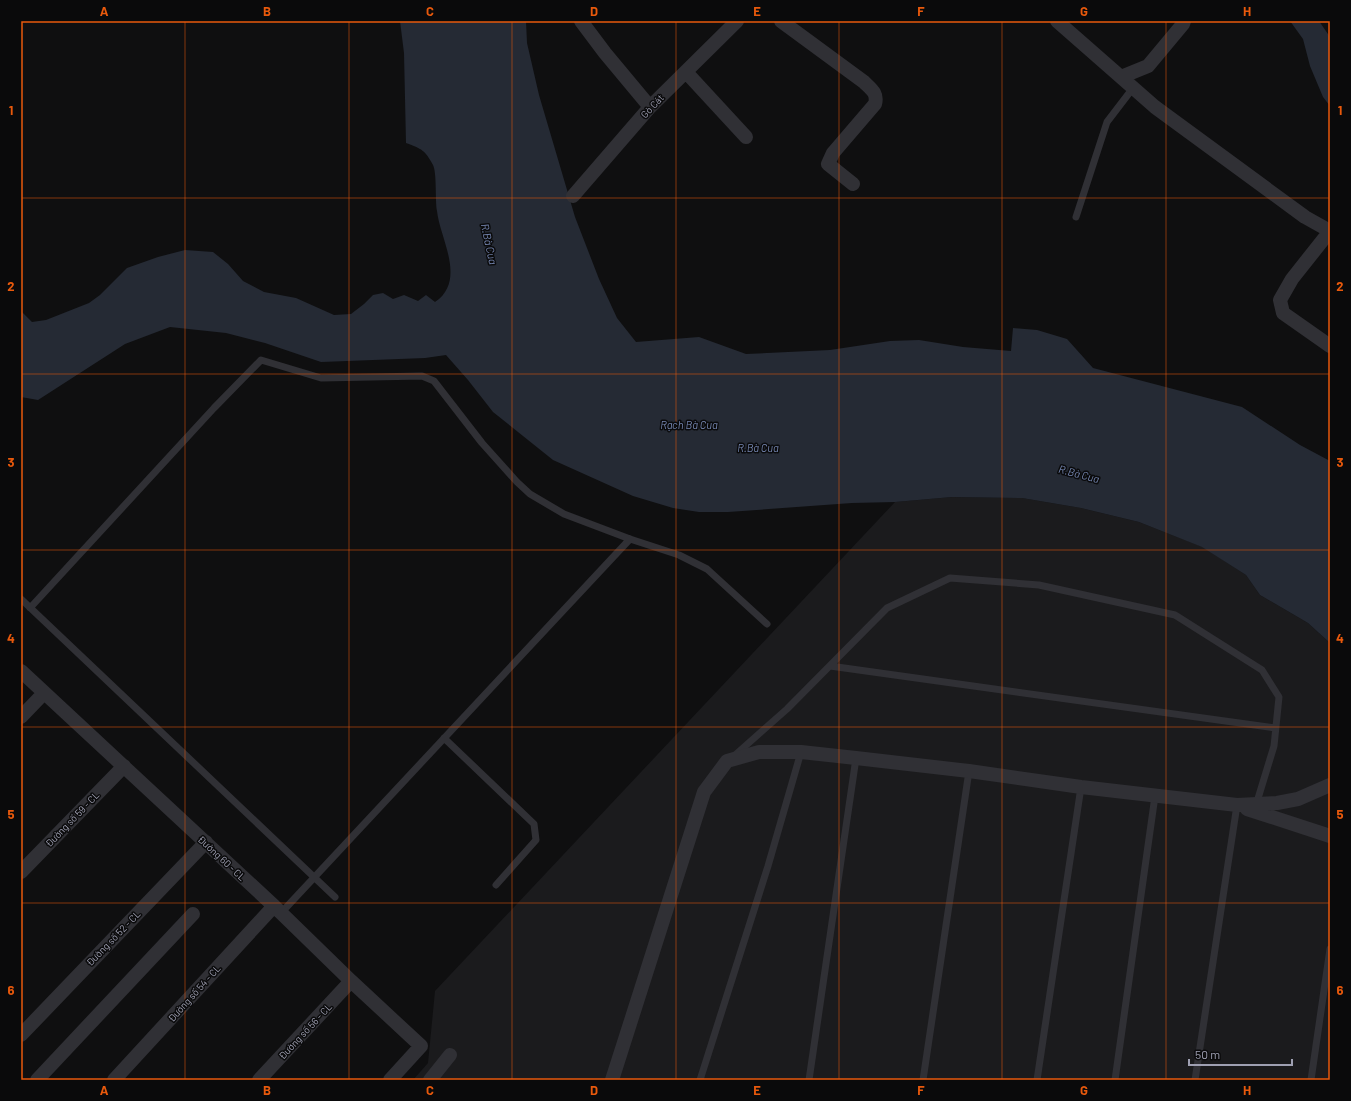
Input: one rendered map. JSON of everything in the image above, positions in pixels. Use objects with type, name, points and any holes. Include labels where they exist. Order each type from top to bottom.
[{"type":"street","points":[[581,21],[605,53],[650,107]]},
{"type":"street","name":"Gò Cát","points":[[572,196],[650,107],[737,21]]},
{"type":"street","points":[[781,21],[874,91],[876,97],[875,104],[833,153],[828,164],[853,184]]},
{"type":"street","points":[[1057,21],[1155,107],[1305,218],[1330,231],[1292,279],[1280,300],[1283,313],[1330,346]]},
{"type":"street","points":[[1121,77],[1148,66],[1184,21]]},
{"type":"street","points":[[686,72],[746,137]]},
{"type":"street","name":"Đường 60 - CL","points":[[21,671],[206,842],[350,981],[421,1046],[390,1080]]},
{"type":"street","points":[[21,717],[44,693]]},
{"type":"street","points":[[612,1080],[704,792],[728,761],[759,752],[801,752],[969,771],[1081,787],[1238,805],[1277,803],[1298,799],[1324,788]]},
{"type":"street","name":"Đường số 59 - CL","points":[[21,872],[124,766]]},
{"type":"street","points":[[1238,805],[1330,836]]},
{"type":"street","name":"Đường số 52 - CL","points":[[21,1035],[206,842]]},
{"type":"street","name":"Đường số 54 - CL","points":[[114,1080],[277,910]]},
{"type":"street","points":[[37,1080],[193,914]]},
{"type":"street","name":"Đường số 56 - CL","points":[[259,1080],[350,981]]},
{"type":"street","points":[[430,1080],[450,1054]]},
{"type":"lane","points":[[1076,217],[1107,122],[1133,88]]},
{"type":"lane","points":[[30,608],[214,408],[261,360],[321,378],[422,376],[434,380],[482,443],[517,482],[530,494],[564,514],[630,539],[679,555],[707,569],[767,624]]},
{"type":"lane","points":[[277,910],[314,878],[630,539]]},
{"type":"lane","points":[[728,761],[787,709],[888,608],[950,578],[1039,585],[1175,615],[1262,670],[1279,697],[1274,746],[1256,805]]},
{"type":"lane","points":[[21,600],[335,897]]},
{"type":"lane","points":[[830,666],[1275,728]]},
{"type":"lane","points":[[444,738],[534,824],[536,840],[496,885]]},
{"type":"lane","points":[[700,1080],[768,866],[801,752]]},
{"type":"lane","points":[[809,1080],[856,758]]},
{"type":"lane","points":[[923,1080],[969,771]]},
{"type":"lane","points":[[1037,1080],[1081,787]]},
{"type":"lane","points":[[1115,1080],[1155,796]]},
{"type":"lane","points":[[1195,1080],[1238,805]]},
{"type":"lane","points":[[1311,1080],[1330,949]]},
{"type":"shaded area","points":[[952,497],[1022,498],[1081,508],[1139,522],[1203,547],[1246,575],[1260,595],[1308,623],[1330,643],[1330,1080],[413,1080],[428,1063],[435,991],[895,502]]},
{"type":"water","name":"Rạch Bà Cua","points":[[400,21],[526,21],[527,43],[539,95],[575,217],[599,279],[617,318],[636,342],[699,337],[746,354],[830,350],[890,341],[919,340],[963,347],[1011,351],[1013,328],[1037,330],[1067,339],[1093,368],[1242,407],[1300,445],[1330,461],[1330,643],[1308,623],[1260,595],[1246,575],[1202,547],[1139,522],[1081,508],[1022,498],[952,497],[728,512],[699,512],[673,508],[633,496],[553,460],[493,412],[446,355],[425,358],[321,362],[265,343],[226,333],[170,327],[125,344],[38,400],[21,397],[21,311],[32,322],[46,320],[89,303],[100,295],[127,268],[158,257],[185,250],[213,252],[228,264],[243,281],[264,292],[296,298],[334,315],[351,314],[373,295],[383,293],[393,299],[404,295],[418,301],[426,295],[435,302],[444,293],[449,282],[449,259],[437,211],[433,165],[425,153],[406,143],[404,53]]},
{"type":"water","points":[[1290,21],[1319,21],[1330,37],[1330,106],[1323,97],[1310,66],[1303,39]]},
{"type":"water label","name":"R.Bà Cua","points":[[489,244]]},
{"type":"water label","name":"R.Bà Cua","points":[[758,448]]},
{"type":"water label","name":"R.Bà Cua","points":[[1079,474]]}]
